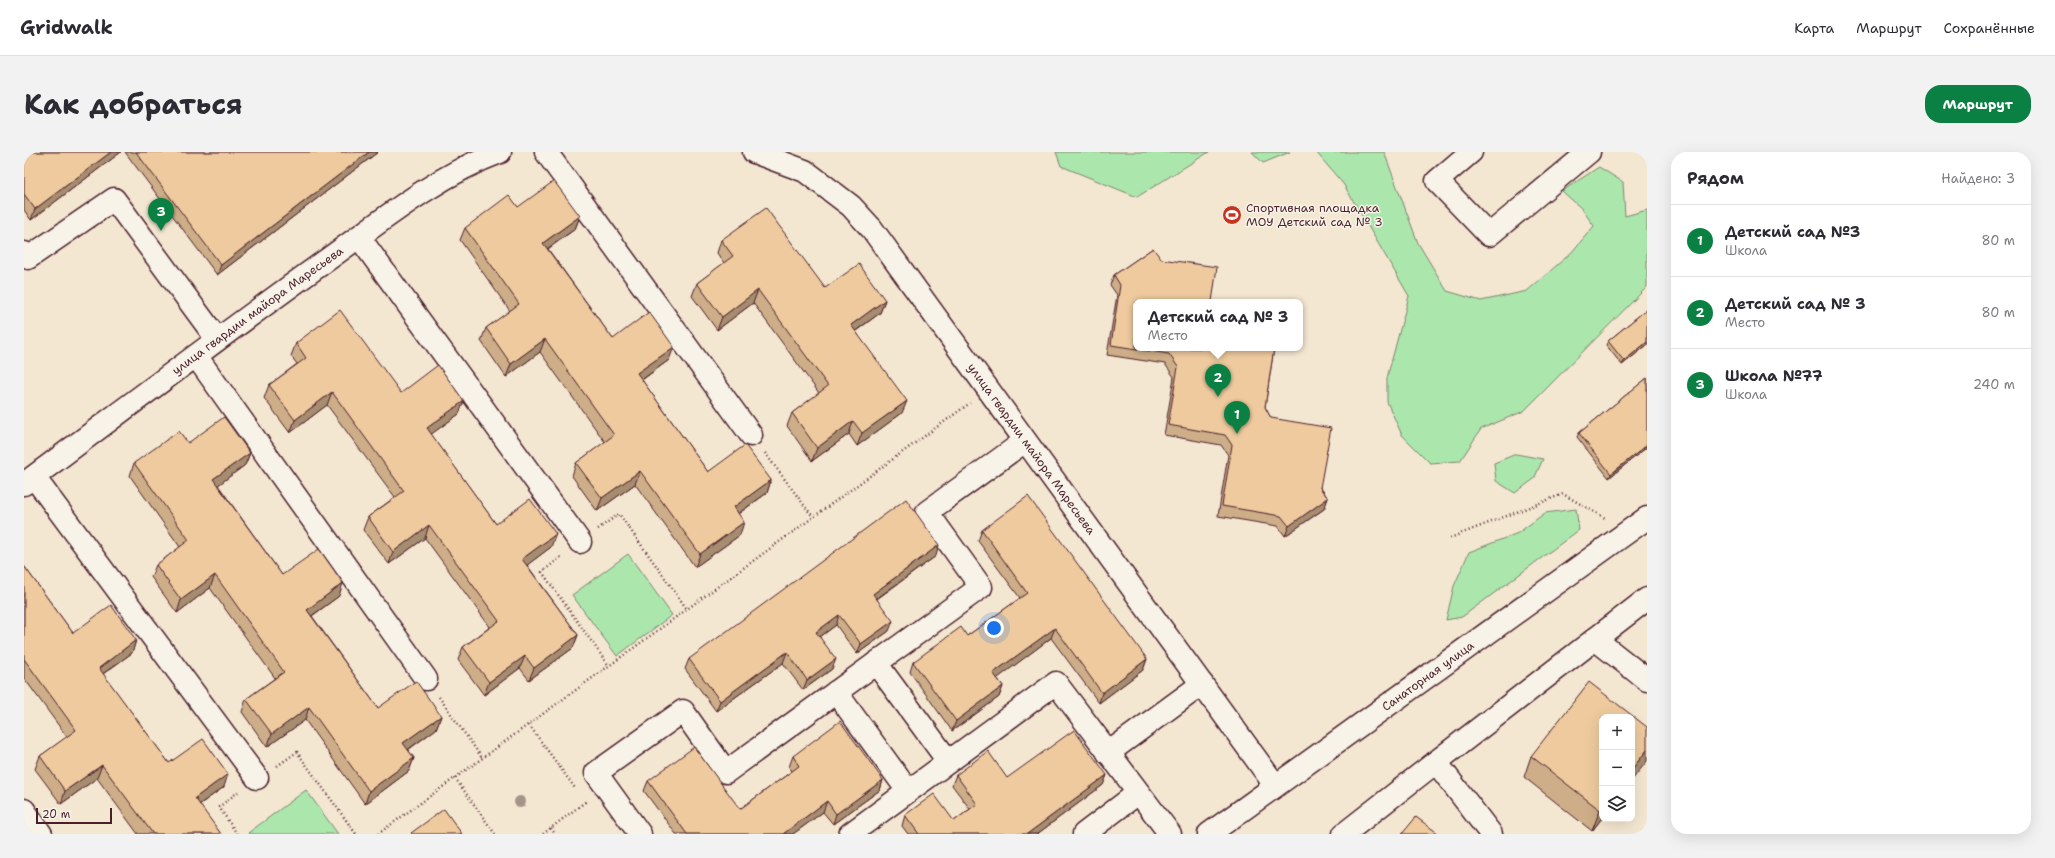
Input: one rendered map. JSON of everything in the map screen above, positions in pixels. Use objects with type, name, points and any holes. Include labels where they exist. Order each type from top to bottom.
[{"type":"street","name":"улица гвардии майора Маресьева","points":[[29,480],[217,339],[359,237],[429,189],[470,165],[500,152]]},
{"type":"street","points":[[546,152],[751,435]]},
{"type":"street","name":"улица гвардии майора Маресьева","points":[[754,152],[805,171],[851,206],[872,229],[1275,785]]},
{"type":"street","points":[[1471,152],[1437,180],[1489,235],[1589,152]]},
{"type":"street","points":[[24,253],[28,258],[114,199],[217,339]]},
{"type":"street","points":[[359,237],[580,542]]},
{"type":"street","points":[[196,356],[426,679]]},
{"type":"street","points":[[640,834],[596,773],[683,711],[726,772],[981,587],[927,512],[1025,441]]},
{"type":"street","points":[[29,480],[257,778]]},
{"type":"street","name":"Санаторная улица","points":[[1209,834],[1647,518]]},
{"type":"street","points":[[1344,834],[1647,600]]},
{"type":"street","points":[[1595,639],[1647,680]]},
{"type":"street","points":[[876,663],[948,761]]},
{"type":"street","points":[[850,834],[1056,683],[1170,834]]},
{"type":"street","points":[[1108,753],[1202,684]]},
{"type":"street","points":[[836,692],[908,791]]},
{"type":"street","points":[[1436,762],[1491,834]]},
{"type":"street","points":[[1084,834],[1138,793]]},
{"type":"street","points":[[24,810],[41,834]]},
{"type":"path","points":[[378,834],[988,390]]},
{"type":"path","points":[[751,435],[813,518]]},
{"type":"path","points":[[1450,538],[1563,494],[1629,531]]},
{"type":"path","points":[[609,666],[542,572],[580,542],[619,514],[687,609]]},
{"type":"path","points":[[426,679],[482,758]]},
{"type":"path","points":[[528,725],[576,789]]},
{"type":"path","points":[[237,834],[218,807],[257,778],[297,752],[356,834]]},
{"type":"path","points":[[455,778],[495,834]]},
{"type":"path","points":[[543,834],[585,802],[581,796]]},
{"type":"path","points":[[551,828],[555,834]]},
{"type":"green space","points":[[1056,152],[1209,152],[1137,197],[1061,166]]},
{"type":"green space","points":[[1252,152],[1290,152],[1263,163]]},
{"type":"green space","points":[[1316,152],[1384,152],[1418,243],[1447,291],[1481,301],[1527,291],[1571,253],[1594,226],[1582,209],[1562,191],[1599,167],[1623,182],[1625,216],[1647,210],[1647,287],[1524,411],[1481,429],[1460,461],[1430,463],[1402,435],[1387,402],[1387,378],[1409,296],[1344,185]]},
{"type":"green space","points":[[1516,454],[1543,459],[1534,479],[1515,493],[1496,481],[1494,463]]},
{"type":"green space","points":[[1576,509],[1579,530],[1462,617],[1446,620],[1454,586],[1469,552],[1518,533],[1545,513]]},
{"type":"green space","points":[[628,554],[672,615],[617,656],[572,595]]},
{"type":"green space","points":[[306,790],[338,834],[248,833]]},
{"type":"building","points":[[24,152],[111,152],[35,209],[24,194]]},
{"type":"building","points":[[136,152],[369,152],[221,265]]},
{"type":"building","points":[[554,181],[580,216],[543,243],[613,339],[649,312],[674,347],[637,373],[708,472],[745,445],[771,480],[734,507],[744,522],[700,554],[640,471],[602,498],[576,463],[614,435],[545,339],[511,364],[486,328],[519,304],[465,228],[509,195],[518,207]]},
{"type":"building","points":[[766,208],[825,288],[859,264],[885,300],[851,325],[907,401],[862,433],[853,421],[817,448],[792,413],[828,386],[758,290],[722,317],[697,283],[733,256],[721,240]]},
{"type":"building","points":[[1153,248],[1161,259],[1217,267],[1212,299],[1133,299],[1133,348],[1111,345],[1120,285],[1114,275]]},
{"type":"building","points":[[1647,309],[1647,342],[1624,361],[1608,341]]},
{"type":"building","points":[[340,310],[401,393],[438,365],[464,401],[427,428],[496,524],[530,499],[556,534],[522,559],[578,635],[534,668],[525,656],[489,682],[463,647],[499,621],[429,525],[393,552],[368,517],[404,491],[332,392],[295,420],[269,385],[306,358],[296,343]]},
{"type":"building","points":[[1150,351],[1274,351],[1265,407],[1271,418],[1331,428],[1320,488],[1328,498],[1289,526],[1281,516],[1222,506],[1232,445],[1225,435],[1168,425],[1178,367],[1169,354]]},
{"type":"building","points":[[1647,378],[1647,445],[1611,474],[1579,433]]},
{"type":"building","points":[[224,417],[250,453],[213,479],[282,575],[319,549],[343,583],[307,610],[378,708],[416,681],[441,716],[403,743],[414,758],[369,791],[309,707],[272,734],[246,699],[284,672],[215,575],[181,600],[156,565],[189,540],[134,463],[179,431],[188,443]]},
{"type":"building","points":[[1028,496],[1147,659],[1102,693],[1055,628],[993,673],[1003,686],[956,721],[913,662],[961,627],[967,636],[1027,593],[982,530]]},
{"type":"building","points":[[906,499],[939,545],[873,594],[893,621],[861,644],[839,615],[816,632],[836,659],[807,680],[787,652],[720,701],[689,659]]},
{"type":"building","points":[[24,566],[73,633],[111,605],[136,640],[99,668],[169,763],[203,739],[228,774],[195,798],[221,834],[153,834],[102,765],[65,791],[40,756],[76,730],[24,659]]},
{"type":"building","points":[[1589,682],[1630,714],[1599,714],[1599,809],[1531,756]]},
{"type":"building","points":[[1635,718],[1647,727],[1647,750],[1635,765]]},
{"type":"building","points":[[840,721],[883,780],[836,814],[827,801],[783,834],[687,834],[648,781],[694,747],[740,809],[799,766],[793,756]]},
{"type":"building","points":[[1074,730],[1107,775],[1027,834],[919,834],[905,815],[934,794],[954,821],[977,804],[956,775],[988,751],[1007,778]]},
{"type":"building","points":[[444,809],[462,834],[411,833]]},
{"type":"building","points":[[1416,817],[1439,834],[1402,834]]},
{"type":"place","name":"Спортивная площадка МОУ Детский сад № 3","points":[[1232,215]]},
{"type":"place","name":"Школа №77","points":[[161,231]]},
{"type":"place","name":"Детский сад № 3","points":[[1218,397]]},
{"type":"place","name":"Детский сад №3","points":[[1237,434]]}]
